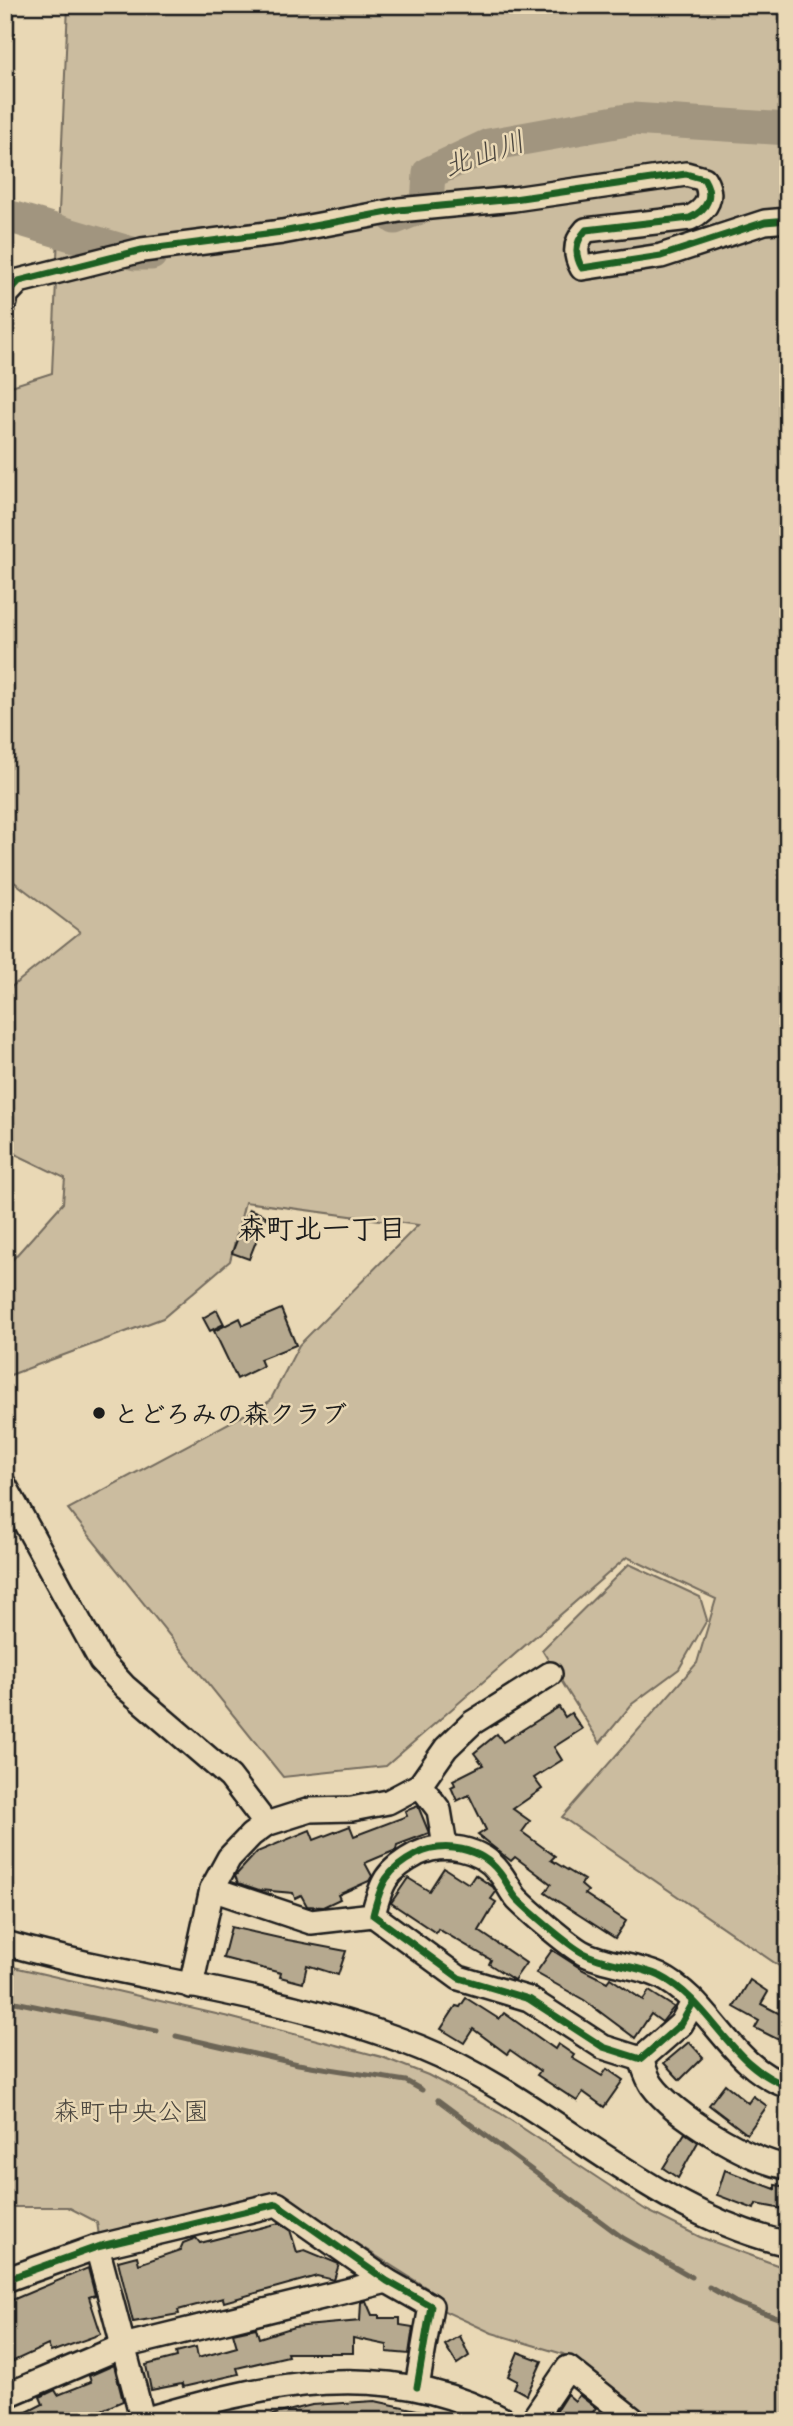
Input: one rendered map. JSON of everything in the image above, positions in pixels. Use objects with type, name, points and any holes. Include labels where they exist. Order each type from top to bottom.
[{"type":"street","points":[[5,302],[6,295],[19,281],[142,250],[282,232],[399,211],[514,199],[571,188],[686,174],[704,178],[711,190],[701,213],[690,218],[586,230],[578,238],[576,258],[582,268],[661,256],[765,222],[788,220]]},
{"type":"street","points":[[5,1486],[101,1661],[125,1687],[230,1777],[266,1824]]},
{"type":"street","points":[[191,1986],[212,1889],[229,1858],[266,1824],[310,1810],[352,1809],[388,1802],[420,1785],[446,1748],[472,1723],[550,1674]]},
{"type":"street","points":[[420,1785],[439,1810],[445,1846]]},
{"type":"street","points":[[373,1915],[381,1883],[399,1863],[421,1852],[445,1846],[476,1853],[498,1870],[516,1898],[583,1953],[660,1976],[693,2003],[740,2058],[788,2086]]},
{"type":"street","points":[[212,1889],[311,1922],[373,1915],[459,1978],[529,1999],[603,2047],[641,2059],[652,2085],[679,2110],[735,2147],[788,2167]]},
{"type":"street","points":[[5,1942],[348,2023],[422,2049],[498,2088],[670,2200],[733,2229],[788,2244]]},
{"type":"street","points":[[641,2059],[681,2024],[693,2003]]},
{"type":"street","points":[[5,2280],[97,2248],[277,2204],[387,2281],[431,2306],[417,2387]]},
{"type":"street","points":[[97,2248],[142,2420],[275,2387],[317,2381],[379,2381],[417,2387],[476,2405],[506,2421]]},
{"type":"street","points":[[5,2396],[122,2346],[387,2281]]},
{"type":"street","points":[[532,2421],[568,2368],[635,2421]]},
{"type":"green space","points":[[68,5],[788,5],[788,1972],[562,1817],[697,1663],[716,1599],[627,1557],[386,1766],[283,1777],[68,1509],[270,1401],[299,1345],[418,1225],[245,1202],[230,1261],[163,1318],[5,1377],[5,1268],[63,1203],[65,1178],[5,1149],[5,992],[80,932],[5,875],[5,388],[52,373]]},
{"type":"green space","points":[[629,1564],[700,1597],[707,1620],[679,1669],[632,1704],[600,1743],[542,1650]]},
{"type":"green space","name":"森町中央公園","points":[[5,1965],[229,2017],[382,2057],[428,2075],[500,2113],[646,2210],[700,2237],[788,2269],[788,2421],[651,2421],[563,2354],[492,2333],[440,2309],[441,2297],[275,2192],[99,2236],[97,2222],[68,2207],[5,2207]]},
{"type":"building","points":[[249,1209],[266,1216],[249,1259],[232,1253]]},
{"type":"building","points":[[281,1309],[296,1345],[260,1359],[263,1366],[237,1379],[214,1331],[240,1318],[243,1325]]},
{"type":"building","points":[[217,1310],[224,1324],[210,1331],[203,1318]]},
{"type":"building","points":[[559,1707],[565,1717],[571,1713],[582,1729],[554,1747],[562,1760],[534,1778],[542,1789],[513,1809],[530,1821],[522,1832],[555,1856],[551,1860],[584,1880],[581,1885],[588,1891],[585,1894],[626,1921],[615,1938],[545,1893],[551,1884],[515,1857],[511,1861],[478,1835],[486,1830],[469,1795],[457,1801],[451,1787],[455,1785],[453,1780],[483,1765],[474,1753],[497,1734],[503,1742]]},
{"type":"building","points":[[418,1806],[429,1833],[397,1845],[396,1850],[365,1863],[372,1876],[369,1881],[338,1895],[340,1899],[323,1907],[307,1906],[301,1895],[295,1898],[293,1893],[259,1890],[238,1883],[235,1876],[257,1852],[310,1830],[314,1840],[350,1826],[354,1836],[407,1816],[405,1811]]},
{"type":"building","points":[[444,1868],[469,1884],[475,1875],[493,1887],[496,1892],[491,1899],[496,1902],[479,1931],[526,1963],[514,1980],[489,1964],[491,1960],[438,1929],[436,1933],[391,1903],[408,1878],[429,1891]]},
{"type":"building","points":[[231,1927],[346,1951],[338,1975],[307,1965],[303,1983],[280,1977],[281,1973],[223,1958]]},
{"type":"building","points":[[552,1950],[607,1982],[610,1978],[643,2000],[649,1991],[674,2007],[662,2022],[651,2014],[635,2038],[584,2000],[536,1973]]},
{"type":"building","points":[[750,1980],[768,1992],[761,2004],[788,2018],[779,2040],[755,2028],[759,2021],[734,2007]]},
{"type":"building","points":[[466,1998],[499,2019],[504,2013],[555,2049],[558,2044],[574,2055],[572,2058],[602,2076],[607,2069],[623,2080],[604,2107],[583,2092],[577,2101],[537,2075],[540,2071],[510,2050],[507,2054],[473,2029],[464,2043],[441,2029],[456,2006],[460,2007]]},
{"type":"building","points":[[689,2042],[703,2057],[680,2080],[664,2063]]},
{"type":"building","points":[[725,2084],[748,2103],[753,2096],[767,2106],[747,2134],[709,2105]]},
{"type":"building","points":[[685,2133],[698,2142],[678,2178],[663,2168]]},
{"type":"building","points":[[725,2170],[775,2189],[775,2185],[788,2187],[788,2210],[756,2204],[754,2209],[717,2195]]},
{"type":"building","points":[[279,2223],[290,2230],[297,2252],[305,2250],[339,2264],[334,2280],[317,2276],[224,2302],[223,2298],[178,2310],[179,2314],[133,2322],[118,2261],[137,2256],[139,2264],[180,2250],[183,2243],[196,2238],[200,2243]]},
{"type":"building","points":[[88,2268],[95,2295],[89,2297],[101,2334],[51,2352],[48,2345],[5,2365],[5,2303]]},
{"type":"building","points":[[366,2301],[372,2315],[379,2315],[379,2318],[400,2318],[400,2325],[413,2327],[409,2354],[387,2352],[387,2345],[353,2338],[353,2353],[287,2353],[288,2356],[237,2368],[239,2374],[183,2387],[182,2384],[151,2390],[146,2365],[177,2357],[176,2352],[196,2347],[198,2358],[237,2347],[233,2333],[256,2328],[259,2338],[294,2327],[360,2321],[361,2302]]},
{"type":"building","points":[[460,2336],[469,2356],[457,2364],[445,2345]]},
{"type":"building","points":[[518,2352],[542,2361],[527,2395],[514,2388],[517,2381],[508,2376]]},
{"type":"building","points":[[114,2365],[123,2401],[76,2421],[9,2421],[43,2404],[40,2397],[55,2390],[58,2395],[91,2382],[89,2376]]},
{"type":"building","points":[[567,2394],[575,2401],[579,2395],[596,2408],[586,2421],[559,2421],[553,2416]]},
{"type":"building","points":[[375,2401],[436,2414],[436,2421],[272,2421],[271,2415],[312,2405]]},
{"type":"waterway","name":"北山川","points":[[395,218],[427,205],[429,173],[489,145],[632,119],[788,129]]},
{"type":"waterway","name":"北山川","points":[[11,217],[135,254],[151,254]]},
{"type":"waterway","points":[[5,2000],[157,2031]]},
{"type":"waterway","points":[[176,2036],[298,2064],[406,2081],[422,2090]]},
{"type":"waterway","points":[[438,2100],[623,2238],[692,2277]]},
{"type":"waterway","points":[[709,2287],[735,2302],[788,2322]]},
{"type":"cycle path","points":[[5,302],[6,295],[19,281],[142,250],[282,232],[399,210],[514,199],[686,174],[704,179],[707,185],[708,202],[701,210],[690,218],[586,230],[577,248],[582,268],[661,256],[765,222],[788,220]]},
{"type":"cycle path","points":[[693,2003],[681,2024],[641,2059],[603,2047],[529,1999],[459,1978],[373,1915],[379,1894],[386,1878],[398,1866],[417,1854],[439,1848],[472,1852],[491,1864],[517,1899],[568,1943],[592,1957],[651,1972],[678,1987],[751,2064],[768,2077],[788,2086]]},
{"type":"cycle path","points":[[5,2280],[97,2247],[277,2204],[387,2281],[431,2306],[417,2387]]},
{"type":"place","name":"とどろみの森クラブ","points":[[99,1413]]},
{"type":"district","name":"森町北一丁目","points":[[322,1228]]}]
